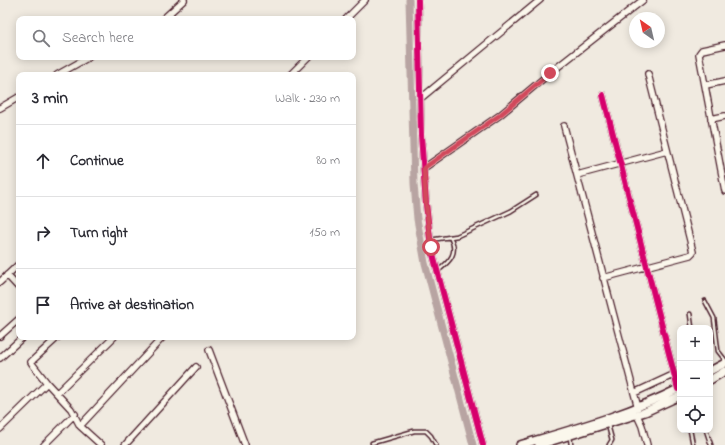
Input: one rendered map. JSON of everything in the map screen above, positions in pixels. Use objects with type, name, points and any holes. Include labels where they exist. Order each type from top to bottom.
[{"type":"street","points":[[172,16],[184,0]]},
{"type":"street","points":[[349,16],[365,0]]},
{"type":"street","points":[[418,0],[420,99],[430,240],[483,445]]},
{"type":"street","points":[[420,99],[540,0]]},
{"type":"street","points":[[424,168],[500,115],[550,73],[643,0]]},
{"type":"street","points":[[725,46],[702,50],[699,54],[725,188]]},
{"type":"street","points":[[63,72],[84,60]]},
{"type":"street","points":[[293,72],[305,60]]},
{"type":"street","points":[[604,278],[690,255],[693,252],[648,74]]},
{"type":"street","points":[[706,85],[725,81]]},
{"type":"street","points":[[603,95],[677,384]]},
{"type":"street","points":[[0,108],[16,99]]},
{"type":"street","points":[[711,119],[725,116]]},
{"type":"street","points":[[564,126],[647,445]]},
{"type":"street","points":[[577,175],[667,151]]},
{"type":"street","points":[[718,153],[725,152]]},
{"type":"street","points":[[0,282],[16,267]]},
{"type":"street","points":[[8,275],[16,284]]},
{"type":"street","points":[[0,336],[16,322]]},
{"type":"street","points":[[0,358],[20,340]]},
{"type":"street","points":[[55,340],[31,362],[47,383],[75,414],[80,426],[101,445]]},
{"type":"street","points":[[57,393],[111,340]]},
{"type":"street","points":[[80,426],[160,340]]},
{"type":"street","points":[[209,350],[245,445]]},
{"type":"street","points":[[713,369],[725,361]]},
{"type":"street","points":[[125,445],[196,367]]},
{"type":"street","points":[[713,378],[725,371]]},
{"type":"street","points":[[634,393],[675,374]]},
{"type":"street","points":[[0,428],[47,383]]},
{"type":"street","points":[[539,445],[608,424],[677,395]]},
{"type":"street","points":[[520,445],[637,411]]},
{"type":"street","points":[[44,445],[75,414]]},
{"type":"lane","points":[[430,240],[457,236],[511,211],[536,195]]},
{"type":"lane","points":[[437,271],[448,262],[453,253],[454,245],[450,237]]},
{"type":"lane","points":[[705,301],[714,318],[718,351],[725,361]]},
{"type":"lane","points":[[690,314],[692,325]]},
{"type":"lane","points":[[608,424],[612,440],[609,445]]},
{"type":"lane","points":[[372,443],[414,431],[426,431],[436,445]]},
{"type":"lane","points":[[691,433],[693,445]]},
{"type":"lane","points":[[707,433],[711,445]]},
{"type":"lane","points":[[569,436],[571,445]]},
{"type":"waterway","points":[[409,0],[414,184],[417,219],[425,263],[473,445]]},
{"type":"cycle path","points":[[418,0],[421,135],[431,247],[483,445]]},
{"type":"cycle path","points":[[603,95],[677,385]]},
{"type":"route","points":[[431,247],[424,168],[500,115],[550,73]]}]
